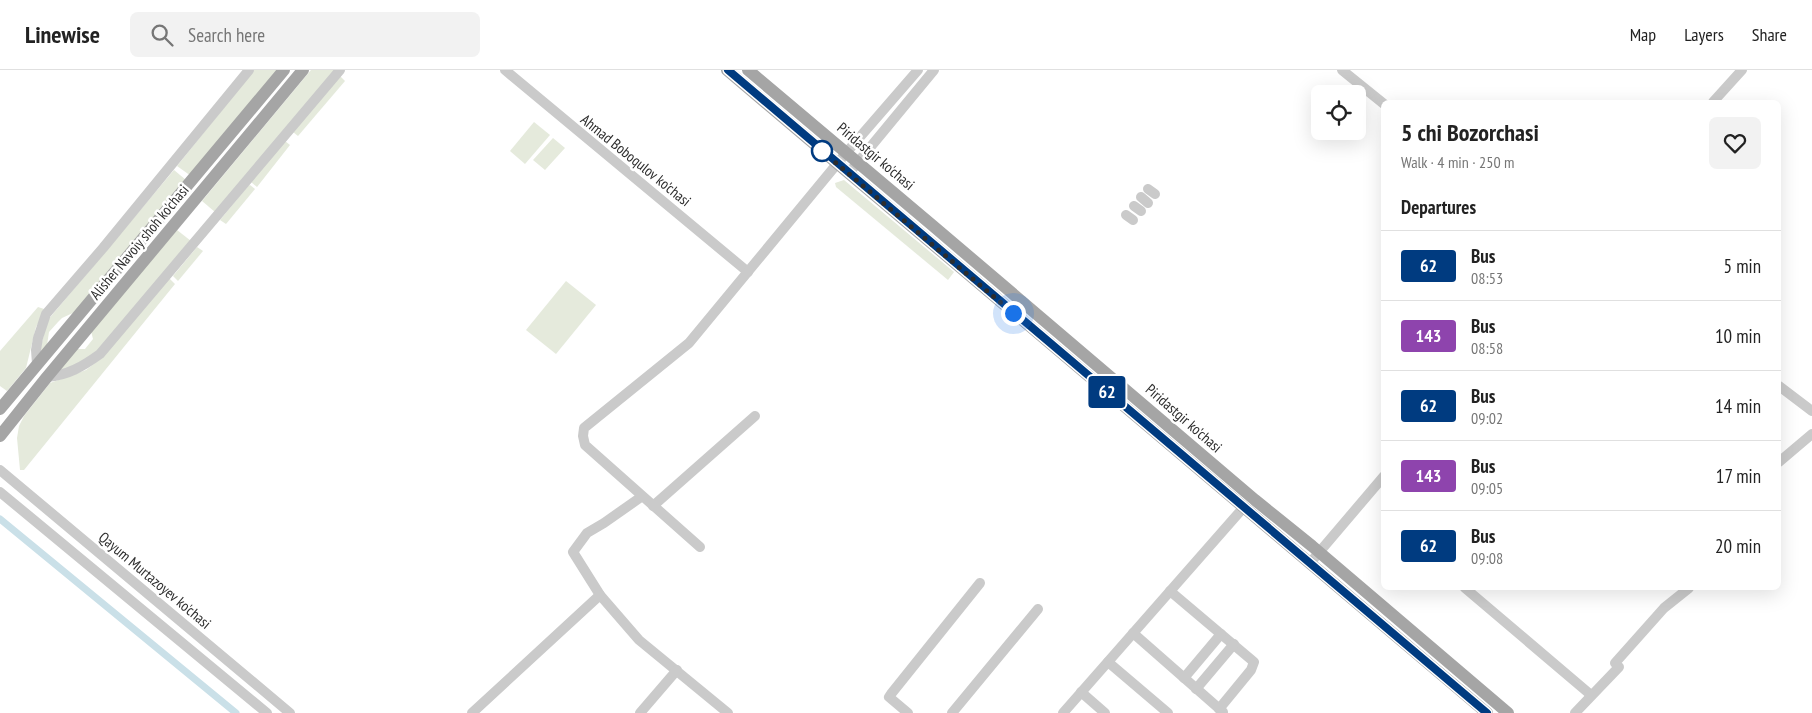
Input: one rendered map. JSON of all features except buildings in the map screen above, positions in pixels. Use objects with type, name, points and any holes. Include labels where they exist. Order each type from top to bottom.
[{"type":"main road","name":"Alisher Navoiy shoh ko'chasi","points":[[0,409],[284,70]]},
{"type":"main road","name":"Alisher Navoiy shoh ko'chasi","points":[[0,436],[303,70]]},
{"type":"main road","name":"Piridastgir ko'chasi","points":[[728,70],[1487,713]]},
{"type":"main road","name":"Piridastgir ko'chasi","points":[[748,70],[1508,713]]},
{"type":"street","points":[[37,364],[36,350],[38,338],[46,314],[110,240],[250,70]]},
{"type":"street","points":[[47,377],[61,376],[79,369],[100,354],[340,70]]},
{"type":"street","name":"Ahmad Boboqulov ko'chasi","points":[[505,70],[748,272]]},
{"type":"street","points":[[700,548],[585,445],[584,428],[689,342],[846,153],[918,70]]},
{"type":"street","points":[[849,173],[934,70]]},
{"type":"street","points":[[1342,70],[1381,102]]},
{"type":"street","points":[[1715,100],[1742,70]]},
{"type":"street","points":[[1781,388],[1812,411]]},
{"type":"street","points":[[653,506],[755,416]]},
{"type":"street","points":[[1781,460],[1812,434]]},
{"type":"street","name":"Qayum Murtazoyev ko'chasi","points":[[0,470],[290,713]]},
{"type":"street","points":[[1310,563],[1381,480]]},
{"type":"street","name":"Qayum Murtazoyev ko'chasi","points":[[0,492],[267,713]]},
{"type":"street","points":[[642,496],[587,533],[573,552],[600,595],[640,640],[728,713]]},
{"type":"street","points":[[1063,713],[1244,507]]},
{"type":"street","points":[[908,713],[890,697],[891,694],[980,583]]},
{"type":"street","points":[[1466,590],[1591,695]]},
{"type":"street","points":[[1575,713],[1618,667],[1615,663],[1664,608],[1686,590]]},
{"type":"street","points":[[1133,633],[1221,711],[1254,667],[1254,662],[1170,591]]},
{"type":"street","points":[[472,713],[600,595]]},
{"type":"street","points":[[952,713],[1038,609]]},
{"type":"street","points":[[1184,678],[1221,634]]},
{"type":"street","points":[[1196,689],[1234,644]]},
{"type":"street","points":[[1108,662],[1168,713]]},
{"type":"street","points":[[640,713],[676,670]]},
{"type":"street","points":[[1081,692],[1105,713]]},
{"type":"shaded area","points":[[254,70],[278,70],[191,176],[177,166]]},
{"type":"shaded area","points":[[311,70],[336,70],[215,212],[202,201]]},
{"type":"shaded area","points":[[340,76],[345,81],[298,136],[293,132]]},
{"type":"shaded area","points":[[534,122],[550,135],[525,164],[510,151]]},
{"type":"shaded area","points":[[553,138],[565,148],[545,170],[533,160]]},
{"type":"shaded area","points":[[285,141],[290,145],[257,187],[251,182]]},
{"type":"shaded area","points":[[174,170],[186,180],[75,312],[62,318],[49,332],[47,345],[39,355],[47,321]]},
{"type":"shaded area","points":[[844,180],[954,272],[948,280],[836,187],[835,183]]},
{"type":"shaded area","points":[[250,185],[255,189],[226,224],[220,220],[248,186]]},
{"type":"shaded area","points":[[177,230],[191,241],[95,355],[57,373],[76,349],[85,349],[93,339],[91,331]]},
{"type":"shaded area","points":[[197,247],[203,251],[178,281],[173,276]]},
{"type":"shaded area","points":[[169,278],[175,284],[24,470],[20,470],[17,438],[19,426],[24,416],[50,383],[86,370],[103,357]]},
{"type":"shaded area","points":[[566,281],[596,305],[556,354],[526,330]]},
{"type":"shaded area","points":[[38,307],[45,311],[36,327],[26,368],[7,391],[0,386],[0,351]]},
{"type":"waterway","points":[[0,519],[236,713]]},
{"type":"bus line","name":"62","points":[[728,70],[1487,713]]},
{"type":"route","points":[[822,151],[1013,313]]}]
